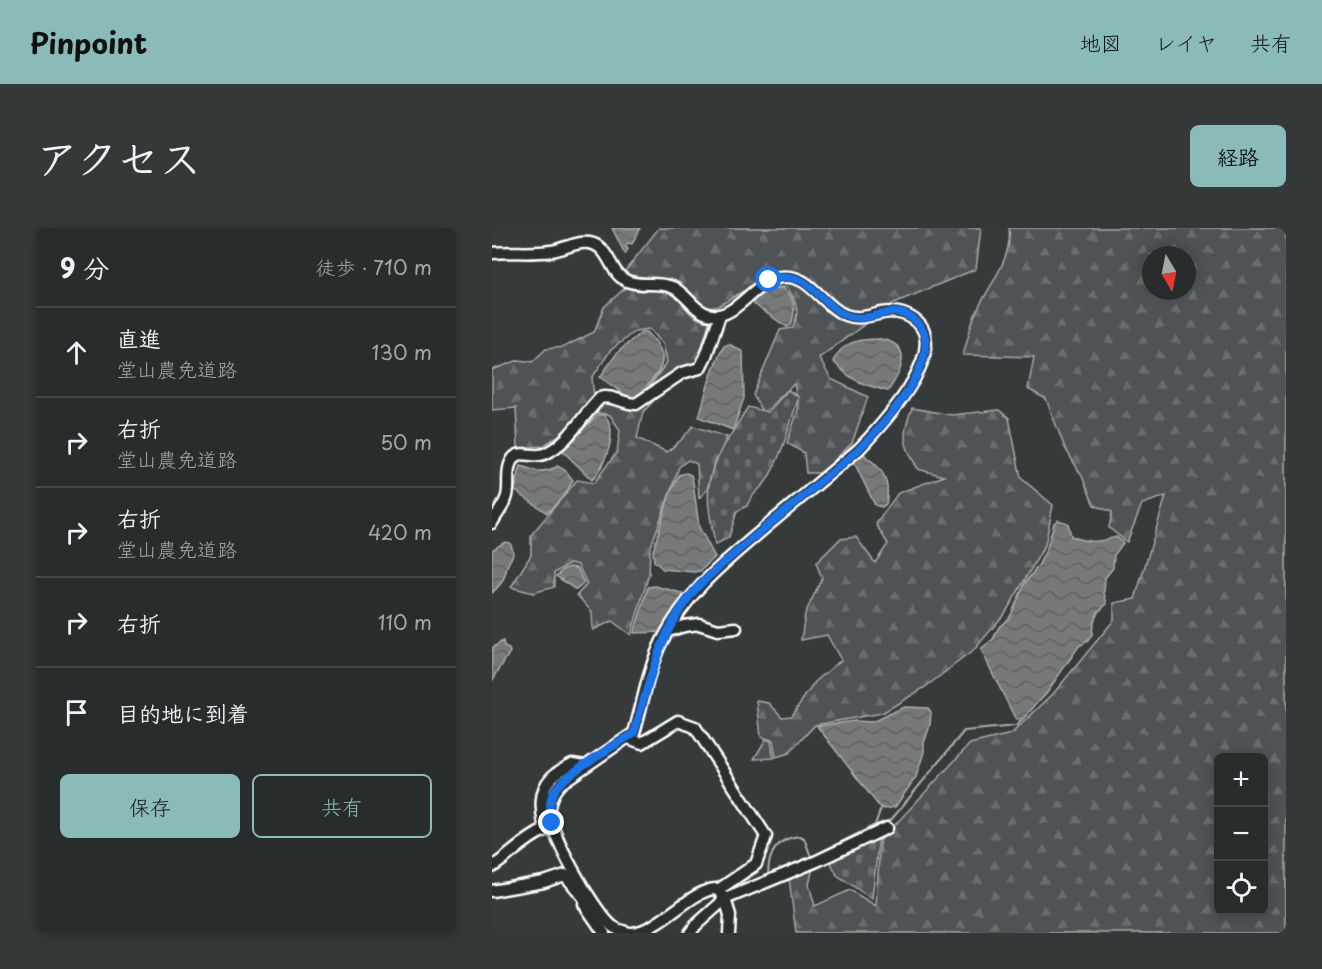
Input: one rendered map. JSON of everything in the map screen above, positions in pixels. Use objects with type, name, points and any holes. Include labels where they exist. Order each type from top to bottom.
[{"type":"street","points":[[492,253],[552,251],[580,244],[594,244],[601,248],[625,281],[674,287],[702,312],[712,316],[720,315],[735,306],[760,284],[779,277],[799,278],[830,305],[850,317],[861,318],[892,312],[903,314],[919,326],[926,341],[923,362],[891,414],[878,430],[859,450],[704,580],[686,602],[653,662],[631,735],[561,783],[554,792],[549,807],[552,823],[587,898]]},
{"type":"street","points":[[492,523],[507,497],[508,471],[511,461],[518,454],[526,453],[537,456],[545,453],[571,432],[600,398],[606,396],[628,404],[636,404],[682,373],[700,368],[720,315]]},
{"type":"street","points":[[668,631],[699,624],[718,630],[736,628]]},
{"type":"street","points":[[631,735],[642,743],[678,721],[695,727],[766,836],[756,864],[721,894],[690,933]]},
{"type":"street","points":[[492,867],[509,856],[517,846],[545,830],[541,805],[543,793],[550,778],[572,764],[585,766]]},
{"type":"street","points":[[721,894],[817,861],[887,828]]},
{"type":"street","points":[[492,891],[544,882],[565,875],[613,927],[631,933],[648,929],[693,898],[712,888],[721,894],[730,915],[729,933]]},
{"type":"street","points":[[587,898],[584,904],[604,933]]},
{"type":"green space","points":[[659,228],[981,228],[976,269],[894,303],[819,358],[831,379],[868,397],[852,443],[821,473],[806,473],[804,453],[787,443],[799,407],[794,384],[763,413],[753,395],[780,330],[792,328],[795,322],[797,312],[795,302],[787,287],[770,288],[752,299],[743,291],[719,306],[705,310],[674,283],[636,281],[625,271]]},
{"type":"green space","points":[[1009,228],[1286,228],[1286,933],[796,933],[789,878],[813,867],[809,885],[815,906],[850,890],[876,906],[880,841],[970,744],[1011,734],[1053,694],[1114,620],[1114,603],[1135,599],[1166,496],[1142,504],[1127,542],[1109,528],[1112,512],[1094,505],[1082,476],[1065,448],[1046,399],[1028,389],[1034,357],[963,355],[975,315],[1007,251]]},
{"type":"green space","points":[[652,287],[668,290],[695,317],[709,322],[697,365],[641,398],[667,362],[663,344],[650,329],[635,331],[610,351],[592,378],[594,397],[567,429],[543,446],[518,448],[516,408],[492,410],[492,370],[519,360],[532,362],[546,349],[564,347],[594,332],[604,307],[625,288]]},
{"type":"green space","points":[[668,386],[643,412],[637,438],[667,452],[693,426],[727,437],[713,467],[707,490],[699,498],[697,464],[688,460],[679,467],[650,549],[649,574],[631,635],[612,621],[593,630],[592,612],[577,595],[587,584],[578,565],[570,563],[554,573],[554,587],[533,593],[511,587],[531,555],[531,535],[577,480],[594,483],[617,452],[620,430],[610,415],[592,412],[604,400],[633,407]]},
{"type":"green space","points":[[788,390],[799,397],[777,460],[762,487],[751,498],[747,506],[737,511],[729,537],[715,545],[708,495],[710,479],[717,461],[748,407],[768,412]]},
{"type":"green space","points":[[912,408],[951,415],[999,410],[1009,418],[1021,478],[1053,505],[1045,545],[1006,612],[974,650],[924,688],[882,713],[815,725],[789,753],[776,757],[773,740],[761,737],[757,701],[769,703],[782,717],[791,716],[815,682],[841,660],[827,635],[801,640],[805,614],[822,578],[816,563],[840,539],[856,537],[875,563],[888,544],[876,524],[898,493],[944,476],[918,469],[909,453],[905,433]]},
{"type":"green space","points":[[766,739],[771,741],[774,758],[754,759]]},
{"type":"green space","points":[[879,835],[872,899],[837,875],[829,859]]},
{"type":"water","points":[[612,228],[640,228],[632,244],[628,243],[625,246],[628,249],[625,254]]},
{"type":"water","points":[[783,288],[793,300],[793,320],[787,327],[753,304],[754,300],[766,292]]},
{"type":"water","points":[[641,332],[647,332],[656,342],[661,351],[661,366],[637,399],[631,399],[600,377],[617,353]]},
{"type":"water","points":[[881,339],[898,347],[902,360],[901,367],[888,391],[858,381],[846,374],[833,361],[842,349],[853,342]]},
{"type":"water","points":[[729,344],[743,352],[744,398],[733,430],[699,417],[716,363],[724,346]]},
{"type":"water","points":[[597,415],[604,415],[609,421],[611,438],[602,466],[592,480],[562,450]]},
{"type":"water","points":[[863,452],[881,470],[885,479],[887,499],[886,504],[882,507],[875,505],[852,458]]},
{"type":"water","points":[[521,466],[540,471],[558,466],[566,471],[573,480],[564,496],[547,513],[514,490]]},
{"type":"water","points":[[686,473],[691,475],[693,482],[699,527],[715,557],[700,571],[693,572],[663,569],[654,561],[653,551],[670,493],[679,475]]},
{"type":"water","points":[[1058,520],[1068,523],[1071,536],[1077,539],[1094,541],[1117,537],[1123,543],[1114,555],[1113,568],[1105,578],[1104,593],[1107,604],[1098,612],[1093,624],[1092,635],[1088,641],[1079,646],[1047,692],[1023,719],[1016,720],[981,650],[1010,617],[1025,583],[1038,566],[1047,548],[1054,523]]},
{"type":"water","points":[[505,542],[510,543],[513,554],[502,582],[492,593],[492,550]]},
{"type":"water","points":[[570,567],[577,568],[584,583],[576,590],[556,576]]},
{"type":"water","points":[[655,586],[682,593],[683,598],[663,632],[634,633],[648,587]]},
{"type":"water","points":[[503,641],[504,647],[510,652],[492,681],[492,648]]},
{"type":"water","points":[[904,707],[928,708],[931,712],[930,725],[916,777],[895,807],[884,809],[878,805],[817,726],[855,721],[872,722]]},
{"type":"waterway","points":[[768,876],[772,854],[780,843],[800,836],[804,838],[811,857],[875,825],[891,820],[964,731],[1016,726],[1023,719]]},
{"type":"waterway","points":[[875,825],[881,808]]},
{"type":"waterway","points":[[724,893],[758,872]]},
{"type":"waterway","points":[[684,933],[692,920],[720,896]]},
{"type":"route","points":[[552,823],[549,807],[551,798],[561,783],[634,733],[653,662],[675,617],[691,594],[726,561],[859,450],[891,414],[923,362],[926,349],[924,334],[919,326],[903,314],[892,312],[861,318],[850,317],[830,305],[799,278],[789,276],[769,280]]}]
